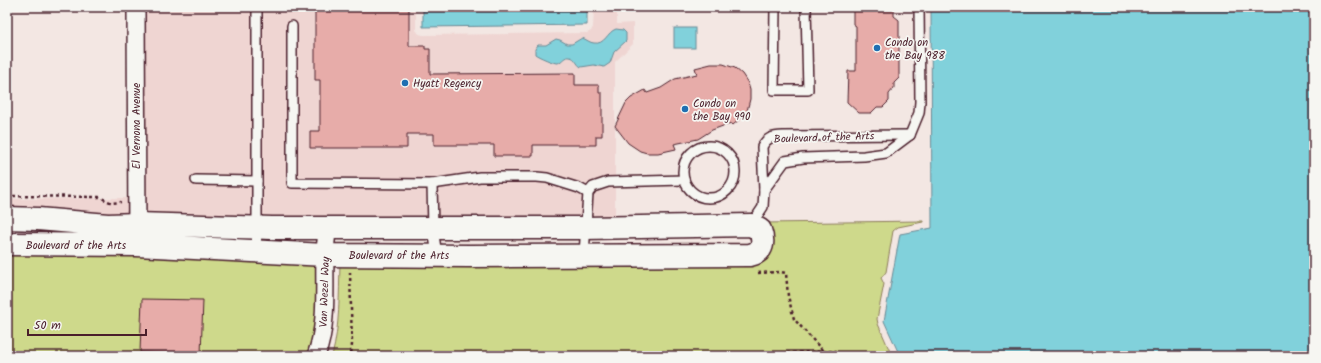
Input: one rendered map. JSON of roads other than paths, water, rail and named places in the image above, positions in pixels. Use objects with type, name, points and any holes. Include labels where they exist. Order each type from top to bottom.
[{"type":"street","name":"El Vernona Avenue","points":[[136,7],[137,235]]},
{"type":"street","name":"Boulevard of the Arts","points":[[7,218],[38,218],[108,225],[137,235],[256,251],[325,255],[750,255],[756,254],[760,250],[762,239],[760,230],[751,225],[585,228],[257,227],[137,235],[7,244]]},
{"type":"street","name":"Van Wezel Way","points":[[316,356],[324,323],[327,227]]},
{"type":"lane","points":[[256,251],[257,7]]},
{"type":"lane","points":[[775,7],[774,90],[808,90],[806,7]]},
{"type":"lane","name":"Boulevard of the Arts","points":[[764,190],[785,161],[803,158],[864,156],[886,153],[910,135],[919,114],[920,102],[919,7]]},
{"type":"lane","points":[[292,26],[292,183],[432,184],[485,177],[537,177],[548,178],[579,188],[588,193]]},
{"type":"lane","name":"Boulevard of the Arts","points":[[751,225],[764,207],[762,147],[764,142],[770,138],[782,136],[910,135]]},
{"type":"lane","points":[[713,145],[721,148],[733,159],[736,167],[736,176],[733,184],[727,192],[719,196],[710,198],[701,197],[693,193],[684,180],[683,169],[685,161],[696,148],[704,146],[713,145]]},
{"type":"lane","points":[[196,180],[257,181]]},
{"type":"lane","points":[[584,255],[588,193],[593,187],[600,183],[608,182],[684,180]]},
{"type":"lane","points":[[432,184],[433,228],[437,256]]},
{"type":"water","points":[[423,7],[587,7],[587,25],[423,27]]},
{"type":"water","points":[[931,7],[1314,7],[1314,356],[900,356],[884,321],[900,234],[932,228]]},
{"type":"water","points":[[674,28],[695,28],[695,48],[674,48]]},
{"type":"water","points":[[616,29],[623,30],[626,33],[626,41],[614,52],[610,63],[604,67],[594,65],[581,67],[574,59],[570,57],[566,57],[560,62],[556,63],[535,54],[535,49],[538,45],[546,45],[556,39],[567,44],[572,44],[582,38],[598,43]]},
{"type":"place","name":"Condo on the Bay 988","points":[[877,48]]},
{"type":"place","name":"Hyatt Regency","points":[[405,83]]},
{"type":"place","name":"Condo on the Bay 990","points":[[685,109]]}]
